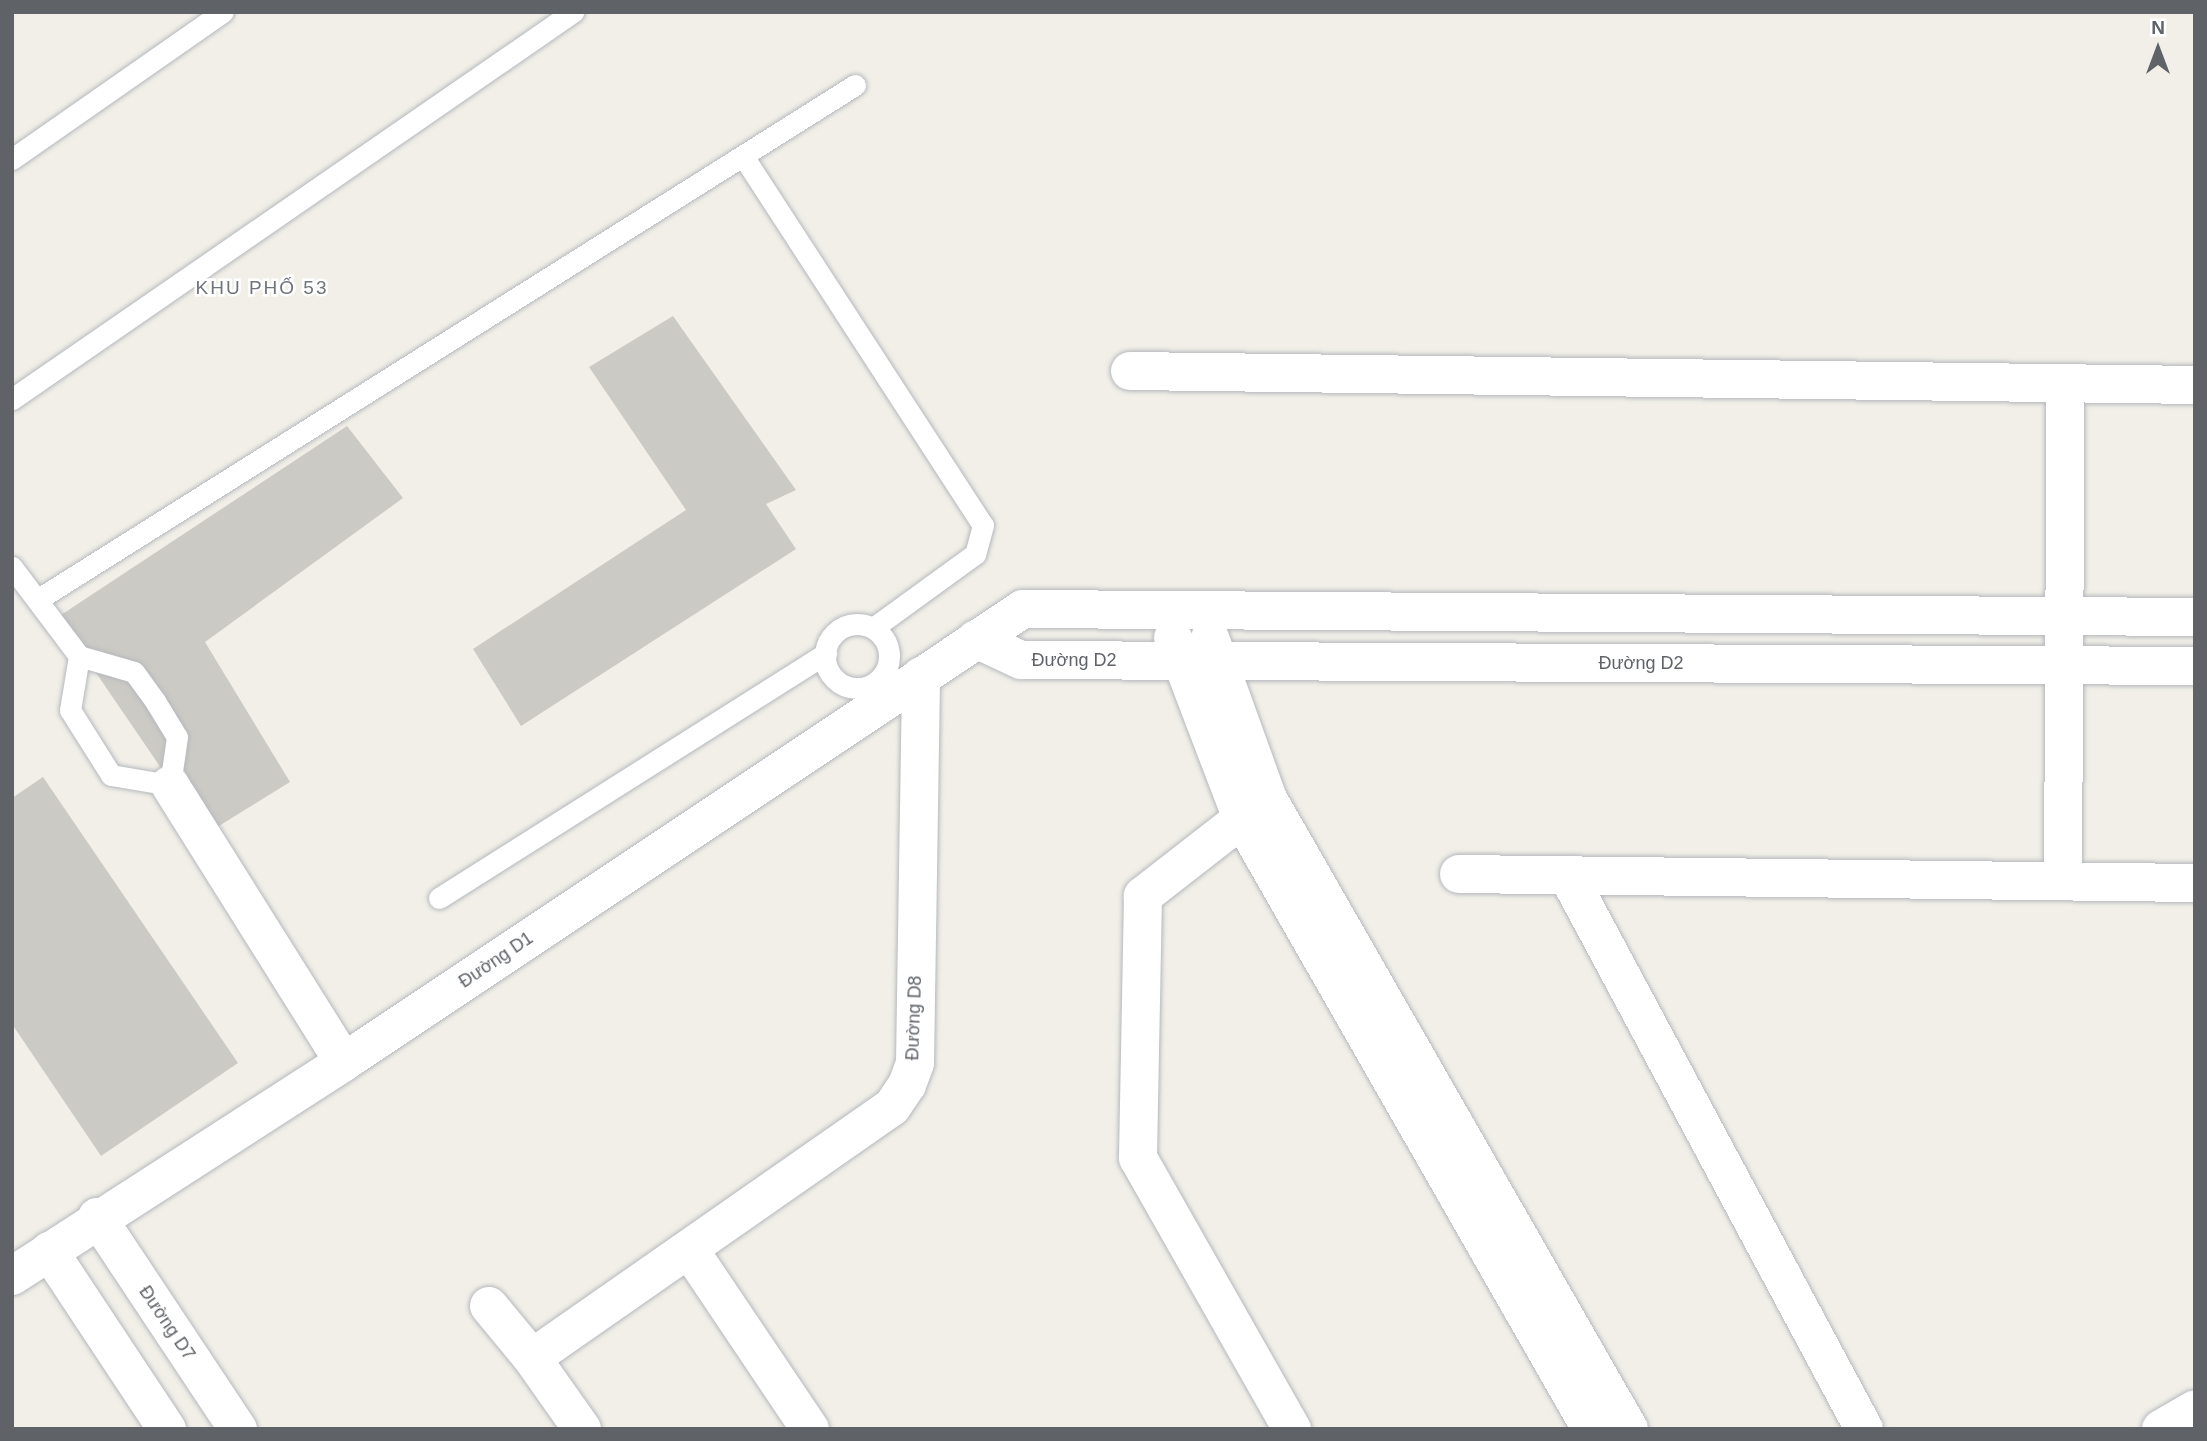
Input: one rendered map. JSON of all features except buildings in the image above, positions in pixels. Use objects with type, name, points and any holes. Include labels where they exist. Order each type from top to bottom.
[{"type":"street","points":[[1130,371],[2195,385]]},
{"type":"street","points":[[2063,881],[2066,383]]},
{"type":"street","points":[[976,639],[1023,609],[2195,617]]},
{"type":"street","points":[[1162,610],[1200,661],[1255,809],[1591,1429]]},
{"type":"street","points":[[1200,612],[1200,661]]},
{"type":"street","name":"Đường D2","points":[[976,639],[1021,660],[2195,666]]},
{"type":"street","name":"Đường D1","points":[[12,1276],[97,1217],[344,1062],[882,690],[920,676],[976,639]]},
{"type":"street","name":"Đường D8","points":[[532,1358],[892,1107],[907,1085],[915,1063],[920,676]]},
{"type":"street","points":[[170,785],[344,1062]]},
{"type":"street","points":[[1255,809],[1143,896],[1138,1158],[1292,1429]]},
{"type":"street","points":[[1255,809],[1629,1429]]},
{"type":"street","points":[[1459,874],[2195,883]]},
{"type":"street","points":[[1568,876],[1864,1429]]},
{"type":"street","name":"Đường D7","points":[[97,1217],[238,1429]]},
{"type":"street","points":[[689,1249],[810,1429]]},
{"type":"street","points":[[49,1251],[167,1429]]},
{"type":"street","points":[[489,1306],[532,1358],[582,1429]]},
{"type":"street","points":[[2161,1429],[2195,1409]]},
{"type":"lane","points":[[12,159],[223,12]]},
{"type":"lane","points":[[12,399],[573,12]]},
{"type":"lane","points":[[40,598],[855,85]]},
{"type":"lane","points":[[439,898],[825,653],[843,628],[873,628],[975,554],[983,525],[743,156]]},
{"type":"lane","points":[[12,567],[40,598],[79,656],[134,672],[177,737],[170,785],[111,775],[70,710],[79,656]]},
{"type":"lane","points":[[825,653],[837,681],[857,688],[882,690],[889,654],[873,628]]},
{"type":"district","name":"KHU PHỐ 53","points":[[262,288]]}]
